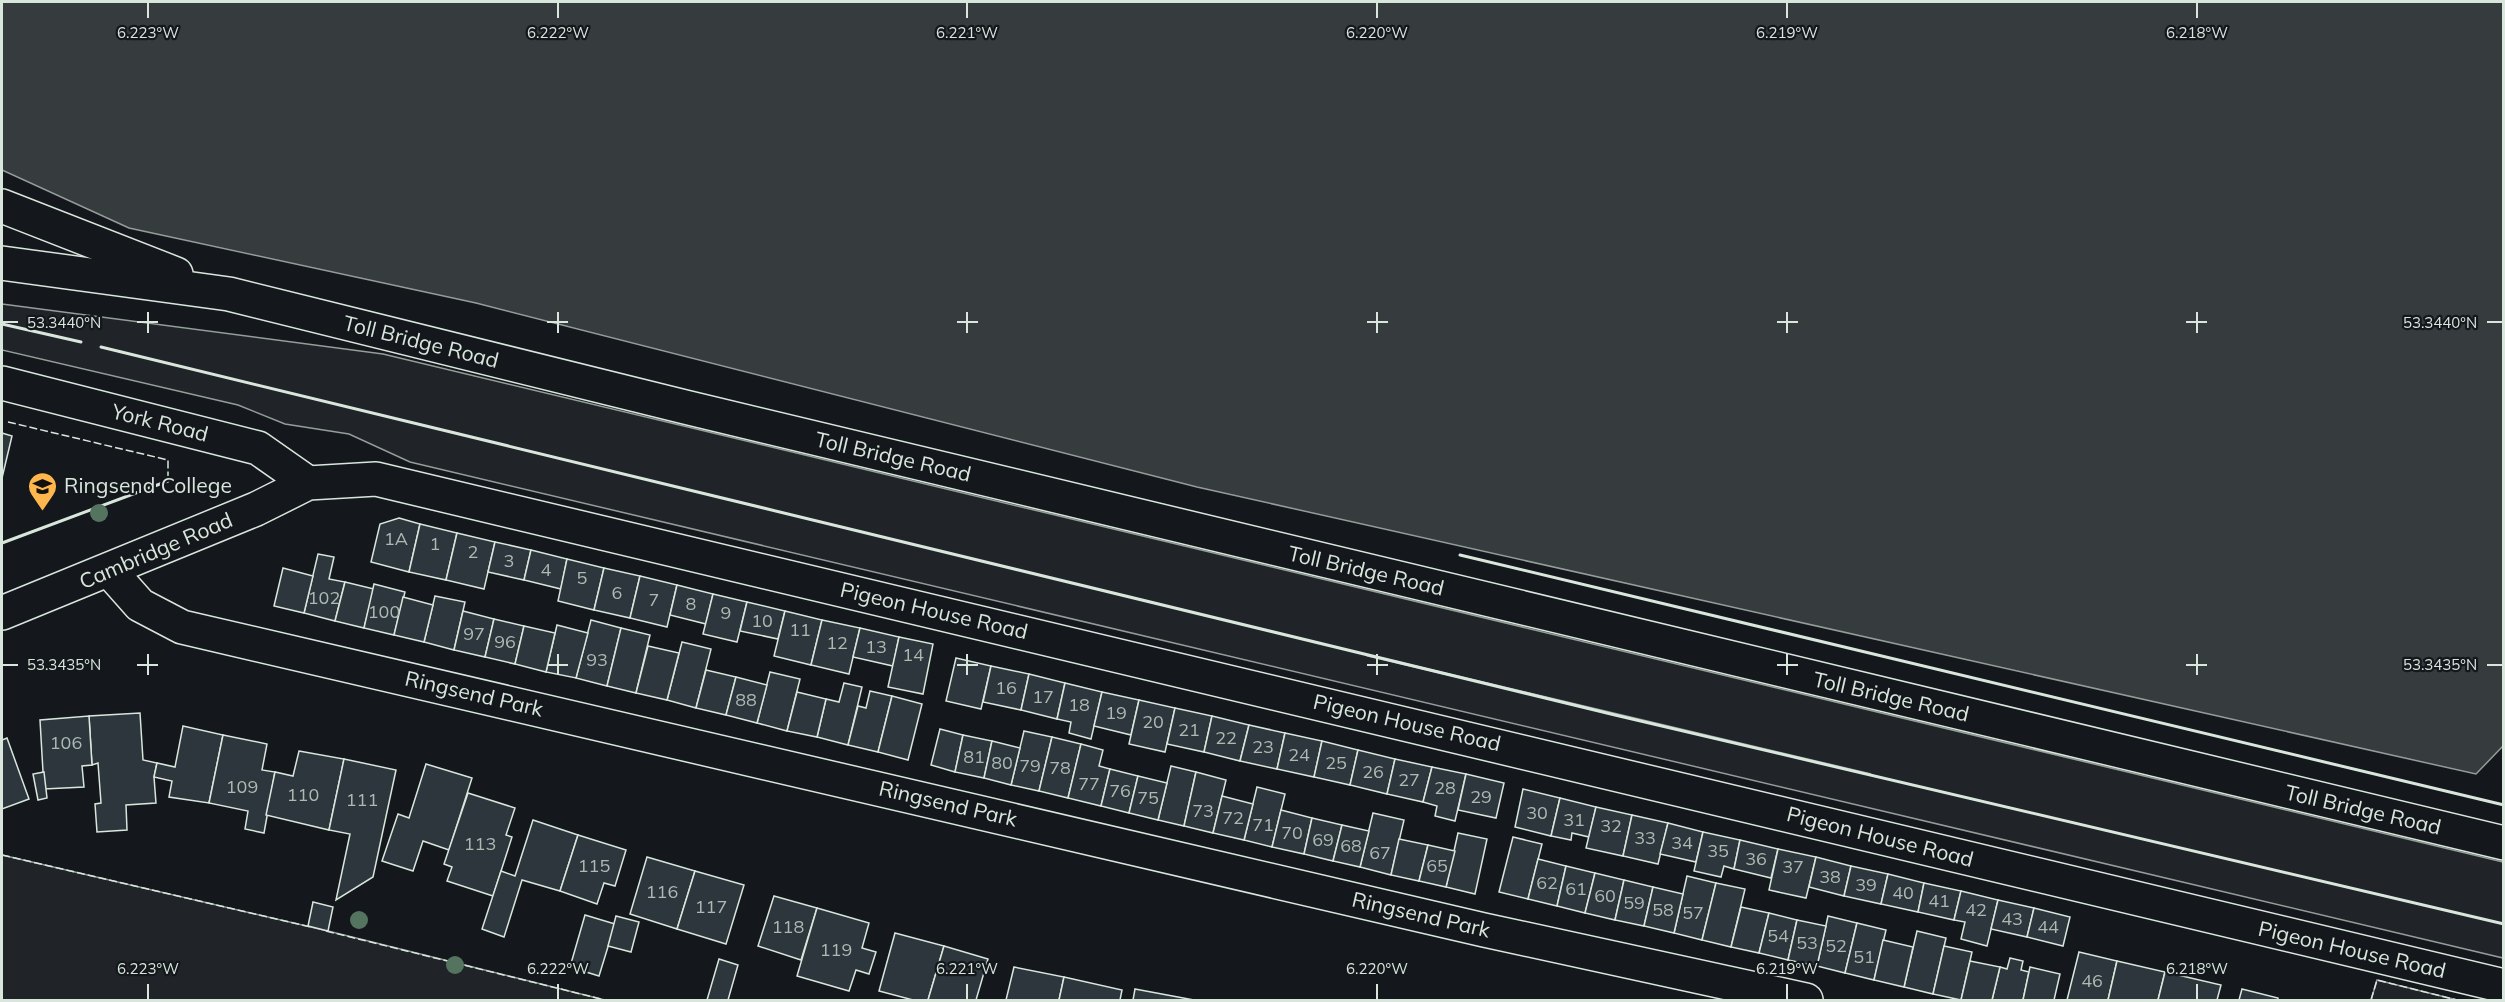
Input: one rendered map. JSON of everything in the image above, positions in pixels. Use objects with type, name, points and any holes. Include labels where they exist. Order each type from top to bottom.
[{"type":"street","name":"Toll Bridge Road","points":[[2,206],[229,294]]},
{"type":"street","name":"Toll Bridge Road","points":[[2,263],[229,294],[708,413],[2504,843]]},
{"type":"street","name":"York Road","points":[[2,383],[258,448],[308,483]]},
{"type":"street","name":"Pigeon House Road","points":[[308,483],[376,478],[2504,986]]},
{"type":"street","name":"Cambridge Road","points":[[2,613],[256,509],[308,483]]},
{"type":"street","name":"Ringsend Park","points":[[109,570],[140,605],[182,627],[1484,930],[1806,1000]]},
{"type":"shaded area","points":[[2,2],[2503,2],[2503,746],[2476,774],[1197,487],[476,303],[129,228],[2,170]]},
{"type":"shaded area","points":[[2,304],[383,354],[2503,862],[2503,958],[410,462],[349,434],[285,424],[238,405],[2,350]],"holes":[[[1369,655],[1871,774],[1368,656]]]},
{"type":"shaded area","points":[[2,855],[328,931],[605,1000],[2,1000]]},
{"type":"shaded area","points":[[2377,980],[2457,1000],[2371,1000]]},
{"type":"building","points":[[2,433],[12,436],[2,478]]},
{"type":"building","points":[[399,518],[420,524],[409,572],[371,562],[380,524]]},
{"type":"building","points":[[420,524],[457,533],[446,580],[409,572]]},
{"type":"building","points":[[457,533],[495,542],[484,589],[446,580]]},
{"type":"building","points":[[495,542],[531,550],[524,580],[488,572]]},
{"type":"building","points":[[531,550],[567,559],[561,589],[524,580]]},
{"type":"building","points":[[318,554],[334,557],[329,579],[345,582],[335,621],[304,613]]},
{"type":"building","points":[[567,559],[604,568],[594,610],[558,601]]},
{"type":"building","points":[[283,568],[313,576],[304,613],[274,606]]},
{"type":"building","points":[[604,568],[640,576],[630,618],[594,610]]},
{"type":"building","points":[[640,576],[677,585],[667,627],[630,618]]},
{"type":"building","points":[[345,582],[374,589],[364,628],[335,621]]},
{"type":"building","points":[[374,584],[405,592],[394,635],[364,628]]},
{"type":"building","points":[[677,585],[713,594],[706,624],[670,615]]},
{"type":"building","points":[[713,594],[747,602],[737,642],[703,634]]},
{"type":"building","points":[[435,596],[465,602],[454,650],[424,642]]},
{"type":"building","points":[[403,597],[433,605],[424,642],[394,635]]},
{"type":"building","points":[[747,602],[785,611],[778,639],[740,631]]},
{"type":"building","points":[[463,611],[494,619],[485,657],[454,650]]},
{"type":"building","points":[[785,611],[822,620],[811,665],[774,656]]},
{"type":"building","points":[[494,619],[524,626],[515,664],[485,657]]},
{"type":"building","points":[[591,620],[621,628],[607,686],[576,678]]},
{"type":"building","points":[[822,620],[860,628],[849,674],[811,665]]},
{"type":"building","points":[[557,625],[588,633],[576,678],[546,672]]},
{"type":"building","points":[[524,626],[555,633],[546,672],[515,664]]},
{"type":"building","points":[[621,628],[650,635],[636,693],[607,686]]},
{"type":"building","points":[[860,628],[899,637],[893,666],[853,657]]},
{"type":"building","points":[[899,637],[933,644],[923,694],[888,687]]},
{"type":"building","points":[[682,642],[711,649],[696,708],[667,700]]},
{"type":"building","points":[[648,646],[679,653],[667,700],[636,693]]},
{"type":"building","points":[[956,658],[991,666],[981,709],[946,701]]},
{"type":"building","points":[[991,666],[1029,674],[1021,710],[983,702]]},
{"type":"building","points":[[706,670],[736,677],[726,715],[696,708]]},
{"type":"building","points":[[770,672],[800,679],[787,731],[757,723]]},
{"type":"building","points":[[1029,674],[1065,683],[1057,719],[1021,710]]},
{"type":"building","points":[[736,677],[767,685],[757,723],[726,715]]},
{"type":"building","points":[[844,683],[862,687],[848,745],[817,737],[826,699],[839,702]]},
{"type":"building","points":[[1065,683],[1102,692],[1091,739],[1069,733],[1071,722],[1057,719]]},
{"type":"building","points":[[870,691],[892,696],[878,752],[848,745],[858,706],[866,708]]},
{"type":"building","points":[[797,692],[826,699],[817,737],[787,731]]},
{"type":"building","points":[[1102,692],[1139,700],[1131,735],[1094,726]]},
{"type":"building","points":[[892,696],[922,704],[908,760],[878,752]]},
{"type":"building","points":[[1139,700],[1175,708],[1165,752],[1129,744]]},
{"type":"building","points":[[1175,708],[1212,716],[1204,752],[1167,744]]},
{"type":"building","points":[[140,713],[143,760],[157,763],[154,777],[156,803],[126,805],[127,830],[97,832],[95,804],[101,803],[98,763],[92,765],[89,716]]},
{"type":"building","points":[[89,716],[92,765],[82,766],[84,787],[44,789],[40,720]]},
{"type":"building","points":[[1212,716],[1249,725],[1240,761],[1204,752]]},
{"type":"building","points":[[1249,725],[1285,733],[1277,769],[1240,761]]},
{"type":"building","points":[[183,726],[223,735],[209,803],[169,797],[172,781],[154,777],[157,763],[175,767]]},
{"type":"building","points":[[940,729],[963,735],[955,772],[931,765]]},
{"type":"building","points":[[1024,731],[1052,737],[1039,791],[1011,785]]},
{"type":"building","points":[[1285,733],[1322,741],[1314,777],[1277,769]]},
{"type":"building","points":[[223,735],[267,744],[262,770],[275,772],[264,833],[245,829],[248,811],[209,803]]},
{"type":"building","points":[[963,735],[992,741],[984,778],[955,772]]},
{"type":"building","points":[[1052,737],[1081,744],[1068,798],[1039,791]]},
{"type":"building","points":[[7,738],[29,799],[2,809],[2,740]]},
{"type":"building","points":[[992,741],[1020,748],[1011,785],[984,778]]},
{"type":"building","points":[[1322,741],[1358,750],[1350,785],[1314,777]]},
{"type":"building","points":[[1081,744],[1103,750],[1099,766],[1110,769],[1101,806],[1068,798]]},
{"type":"building","points":[[1358,750],[1395,759],[1387,794],[1350,785]]},
{"type":"building","points":[[299,751],[344,759],[329,830],[266,815],[275,772],[293,776]]},
{"type":"building","points":[[344,759],[396,770],[373,877],[336,900],[350,834],[329,830]]},
{"type":"building","points":[[1395,759],[1432,767],[1423,802],[1387,794]]},
{"type":"building","points":[[426,764],[472,778],[449,850],[423,841],[413,871],[382,861],[398,814],[409,818]]},
{"type":"building","points":[[1171,766],[1196,772],[1184,826],[1158,820]]},
{"type":"building","points":[[1432,767],[1466,774],[1455,821],[1435,816],[1437,806],[1423,802]]},
{"type":"building","points":[[1110,769],[1138,776],[1129,813],[1101,806]]},
{"type":"building","points":[[44,772],[47,798],[38,800],[33,774]]},
{"type":"building","points":[[1196,772],[1226,780],[1213,833],[1184,826]]},
{"type":"building","points":[[1466,774],[1504,783],[1496,818],[1458,810]]},
{"type":"building","points":[[1138,776],[1167,783],[1158,820],[1129,813]]},
{"type":"building","points":[[1257,787],[1285,794],[1272,847],[1244,840]]},
{"type":"building","points":[[1523,789],[1560,798],[1551,836],[1515,827]]},
{"type":"building","points":[[468,793],[515,808],[506,835],[512,837],[493,896],[447,881],[452,867],[444,864]]},
{"type":"building","points":[[1222,796],[1253,804],[1244,840],[1213,833]]},
{"type":"building","points":[[1560,798],[1596,807],[1589,837],[1572,833],[1571,840],[1551,836]]},
{"type":"building","points":[[1596,807],[1632,815],[1623,856],[1586,848]]},
{"type":"building","points":[[1281,810],[1312,818],[1304,854],[1272,847]]},
{"type":"building","points":[[1373,813],[1404,820],[1391,875],[1360,867]]},
{"type":"building","points":[[1632,815],[1668,823],[1658,864],[1623,856]]},
{"type":"building","points":[[1312,818],[1342,825],[1333,861],[1304,854]]},
{"type":"building","points":[[533,820],[578,835],[560,891],[522,880],[504,937],[482,929],[501,871],[515,876]]},
{"type":"building","points":[[1668,823],[1703,832],[1696,862],[1660,854]]},
{"type":"building","points":[[1342,825],[1369,831],[1360,867],[1333,861]]},
{"type":"building","points":[[1703,832],[1740,840],[1734,869],[1724,866],[1721,877],[1694,871]]},
{"type":"building","points":[[1458,833],[1487,839],[1475,894],[1446,887]]},
{"type":"building","points":[[578,835],[626,850],[615,886],[604,883],[597,904],[560,891]]},
{"type":"building","points":[[1513,837],[1542,844],[1528,899],[1499,892]]},
{"type":"building","points":[[1399,839],[1428,845],[1419,881],[1391,875]]},
{"type":"building","points":[[1740,840],[1778,849],[1771,878],[1734,869]]},
{"type":"building","points":[[1428,845],[1455,851],[1446,887],[1419,881]]},
{"type":"building","points":[[1778,849],[1816,857],[1806,898],[1769,890]]},
{"type":"building","points":[[647,857],[695,871],[677,929],[630,914]]},
{"type":"building","points":[[1816,857],[1851,866],[1844,896],[1809,887]]},
{"type":"building","points":[[1538,859],[1566,866],[1557,906],[1528,899]]},
{"type":"building","points":[[1566,866],[1595,873],[1585,913],[1557,906]]},
{"type":"building","points":[[1851,866],[1888,874],[1881,904],[1844,896]]},
{"type":"building","points":[[695,871],[744,885],[726,944],[677,929]]},
{"type":"building","points":[[1595,873],[1624,880],[1615,920],[1585,913]]},
{"type":"building","points":[[1888,874],[1924,883],[1918,912],[1881,904]]},
{"type":"building","points":[[1687,876],[1716,883],[1702,940],[1674,933]]},
{"type":"building","points":[[1624,880],[1653,887],[1644,926],[1615,920]]},
{"type":"building","points":[[1716,883],[1745,889],[1731,947],[1702,940]]},
{"type":"building","points":[[1924,883],[1961,891],[1954,920],[1918,912]]},
{"type":"building","points":[[1653,887],[1683,894],[1674,933],[1644,926]]},
{"type":"building","points":[[1961,891],[1998,900],[1987,946],[1961,939],[1965,922],[1954,920]]},
{"type":"building","points":[[774,896],[817,908],[801,960],[758,946]]},
{"type":"building","points":[[1998,900],[2034,908],[2027,937],[1991,929]]},
{"type":"building","points":[[313,902],[333,907],[328,931],[308,926]]},
{"type":"building","points":[[1741,907],[1769,913],[1759,953],[1731,947]]},
{"type":"building","points":[[817,908],[869,923],[862,948],[876,952],[869,974],[856,970],[849,991],[797,976]]},
{"type":"building","points":[[2034,908],[2070,917],[2063,946],[2027,937]]},
{"type":"building","points":[[1769,913],[1797,920],[1788,960],[1759,953]]},
{"type":"building","points":[[585,915],[615,924],[599,976],[570,967]]},
{"type":"building","points":[[616,916],[639,922],[631,952],[608,946]]},
{"type":"building","points":[[1828,916],[1857,923],[1845,973],[1817,966]]},
{"type":"building","points":[[1797,920],[1826,926],[1817,966],[1788,960]]},
{"type":"building","points":[[1857,923],[1886,930],[1874,980],[1845,973]]},
{"type":"building","points":[[1917,931],[1946,938],[1933,994],[1904,987]]},
{"type":"building","points":[[895,933],[944,946],[928,1000],[913,1000],[879,991]]},
{"type":"building","points":[[1883,940],[1913,947],[1904,987],[1874,980]]},
{"type":"building","points":[[944,946],[988,959],[976,1000],[928,1000]]},
{"type":"building","points":[[1944,946],[1972,952],[1961,1000],[1933,994]]},
{"type":"building","points":[[2079,952],[2117,961],[2108,1000],[2067,1000]]},
{"type":"building","points":[[2010,958],[2023,961],[2021,970],[2029,972],[2023,1000],[1992,1000],[2000,967],[2007,969]]},
{"type":"building","points":[[719,959],[738,965],[728,1000],[707,1000]]},
{"type":"building","points":[[1970,961],[2000,967],[1992,1000],[1961,1000]]},
{"type":"building","points":[[2117,961],[2165,972],[2158,1000],[2108,1000]]},
{"type":"building","points":[[1014,967],[1064,977],[1059,1000],[1006,1000]]},
{"type":"building","points":[[2030,967],[2060,974],[2054,1000],[2023,1000]]},
{"type":"building","points":[[2165,972],[2221,985],[2217,1000],[2158,1000]]},
{"type":"building","points":[[1064,977],[1122,990],[1120,1000],[1059,1000]]},
{"type":"building","points":[[1135,989],[1194,1000],[1133,1000]]},
{"type":"building","points":[[2242,989],[2278,998],[2278,1000],[2239,1000]]},
{"type":"fence","points":[[8,422],[168,460],[168,481]]},
{"type":"fence","points":[[2,855],[311,927]]},
{"type":"fence","points":[[326,931],[605,1000]]},
{"type":"fence","points":[[2371,1000],[2377,980],[2457,1000]]},
{"type":"wall","points":[[2,324],[81,342]]},
{"type":"wall","points":[[101,347],[1615,715],[2504,924]]},
{"type":"wall","points":[[2,543],[168,481]]},
{"type":"wall","points":[[1460,555],[2504,805]]},
{"type":"place","name":"Ringsend College","points":[[43,512]]}]
